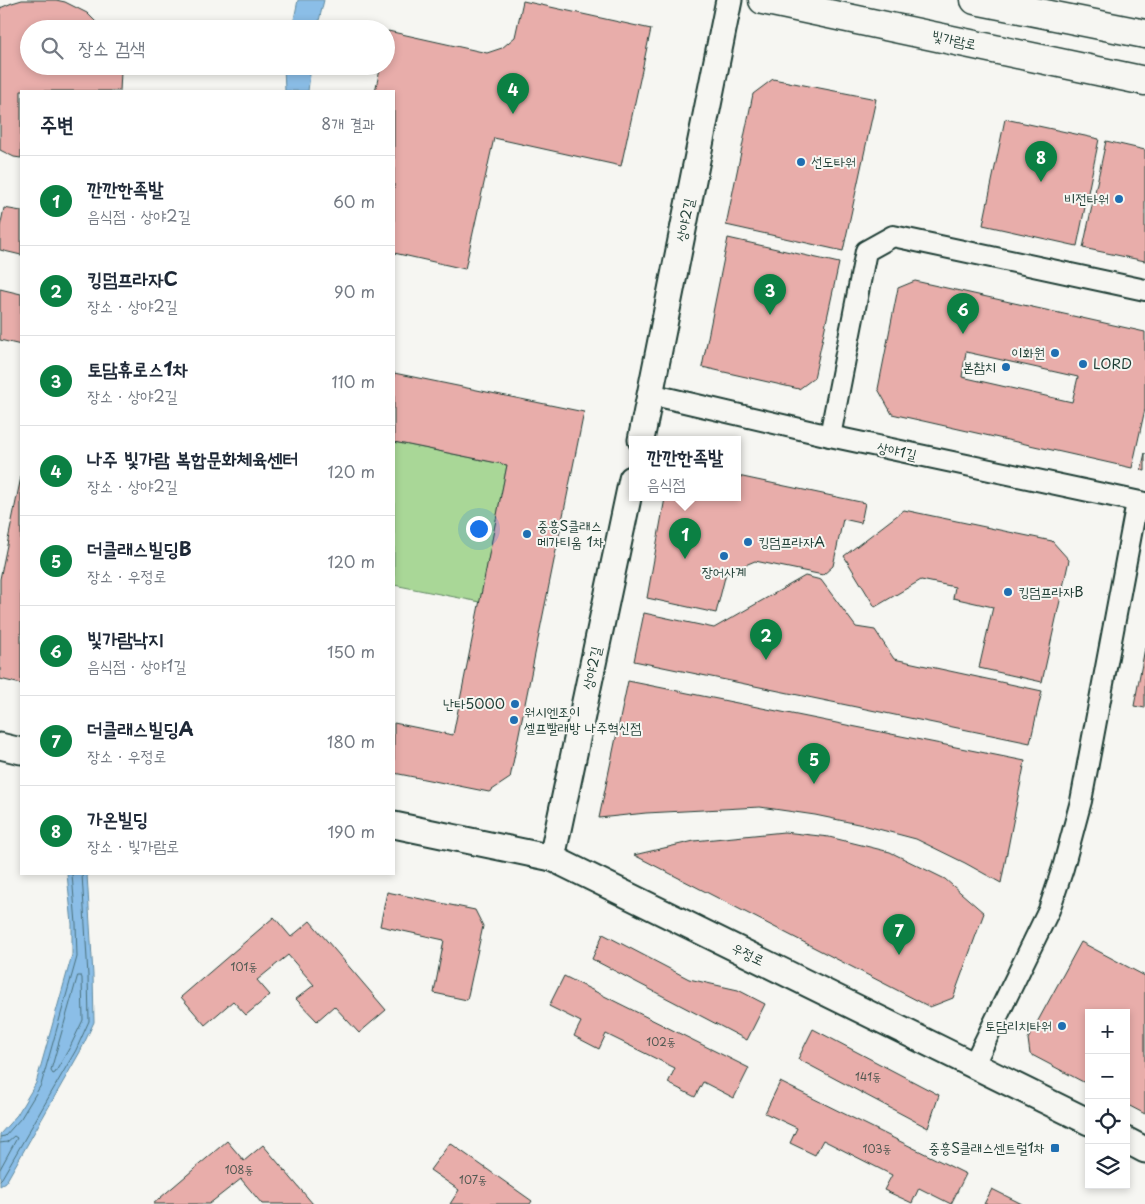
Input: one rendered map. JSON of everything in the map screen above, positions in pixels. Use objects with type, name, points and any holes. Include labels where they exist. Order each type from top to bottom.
[{"type":"main road","name":"빛가람로","points":[[763,0],[1145,80]]},
{"type":"main road","points":[[975,0],[1145,34]]},
{"type":"street","name":"상야2길","points":[[642,436],[729,0]]},
{"type":"street","points":[[830,436],[866,251],[893,236],[1145,290]]},
{"type":"street","name":"상야1길","points":[[650,394],[830,436],[1141,502]]},
{"type":"street","name":"상야2길","points":[[552,858],[629,493]]},
{"type":"street","points":[[974,1064],[1049,910],[1063,868],[1080,801],[1141,502]]},
{"type":"street","points":[[0,746],[20,750]]},
{"type":"street","name":"우정로","points":[[395,825],[552,858],[1085,1120]]},
{"type":"street","points":[[1130,1142],[1145,1150]]},
{"type":"green space","points":[[395,442],[507,465],[480,602],[395,585]]},
{"type":"water","points":[[298,0],[324,0],[319,20],[294,20]]},
{"type":"water","points":[[284,75],[310,75],[308,90],[285,90]]},
{"type":"water","points":[[67,875],[87,875],[94,1022],[80,1052],[6,1182],[0,1186],[0,1134],[17,1115],[36,1083],[72,955],[72,924]]},
{"type":"building","points":[[22,0],[56,0],[65,2],[87,13],[94,20],[20,20],[20,75],[121,75],[120,90],[20,90],[20,158],[0,150],[0,8]]},
{"type":"building","points":[[523,1],[651,29],[621,166],[494,138],[465,269],[395,253],[395,90],[375,90],[379,75],[395,75],[395,33],[487,53],[502,48],[515,37]]},
{"type":"building","name":"선도타워","points":[[773,79],[876,99],[843,251],[726,225],[753,94]]},
{"type":"building","points":[[1005,119],[1099,139],[1077,246],[983,225]]},
{"type":"building","name":"비전타워","points":[[1106,141],[1145,150],[1145,261],[1083,248]]},
{"type":"building","points":[[4,208],[20,211],[20,255],[0,250],[0,227]]},
{"type":"building","points":[[728,238],[839,263],[814,378],[799,389],[702,367]]},
{"type":"building","name":"LORD","points":[[915,281],[1145,332],[1145,409],[1132,468],[892,414],[878,389],[898,288]],"holes":[[[966,352],[1078,377],[1072,402],[962,377]]]},
{"type":"building","points":[[0,289],[20,294],[20,345],[0,340]]},
{"type":"building","name":"중흥S클래스 메가티움 1차","points":[[395,373],[584,412],[510,778],[489,792],[395,773],[395,723],[453,735],[507,465],[395,442]]},
{"type":"building","points":[[1145,453],[1145,471],[1141,470]]},
{"type":"building","name":"킹덤프라자A","points":[[741,477],[865,503],[861,523],[843,519],[833,566],[823,575],[755,561],[726,573],[716,613],[647,598],[664,501],[741,501]]},
{"type":"building","points":[[20,482],[20,684],[0,679],[0,579]]},
{"type":"building","name":"킹덤프라자B","points":[[904,510],[1052,541],[1069,560],[1042,682],[979,668],[993,607],[953,598],[955,587],[921,580],[875,607],[844,556]]},
{"type":"building","points":[[805,576],[821,580],[856,627],[875,630],[894,659],[1042,691],[1030,743],[634,661],[644,613],[714,628]]},
{"type":"building","points":[[1145,648],[1145,708],[1134,706]]},
{"type":"building","points":[[628,681],[1025,761],[1001,883],[916,839],[815,815],[760,807],[646,813],[599,818]]},
{"type":"building","points":[[784,832],[829,837],[890,852],[945,879],[984,913],[953,998],[930,1007],[634,855],[694,841]]},
{"type":"building","points":[[387,892],[475,910],[483,926],[467,1000],[434,993],[444,940],[380,926]]},
{"type":"building","points":[[274,917],[291,937],[310,921],[386,1010],[359,1033],[334,1006],[317,1021],[296,999],[314,985],[288,955],[257,980],[270,995],[246,1015],[233,1001],[205,1025],[181,997]]},
{"type":"building","points":[[603,934],[689,979],[738,990],[765,1004],[747,1040],[592,959]]},
{"type":"building","name":"토담리치타워","points":[[1081,942],[1145,976],[1145,1114],[1130,1106],[1130,1009],[1085,1009],[1085,1083],[1030,1054],[1028,1039]]},
{"type":"building","points":[[564,976],[749,1068],[734,1098],[703,1082],[695,1097],[668,1083],[675,1068],[606,1034],[599,1049],[574,1036],[581,1022],[549,1006]]},
{"type":"building","points":[[813,1029],[939,1095],[928,1128],[798,1059]]},
{"type":"building","points":[[780,1082],[966,1174],[951,1204],[919,1188],[912,1203],[884,1190],[892,1175],[823,1140],[815,1155],[790,1143],[797,1128],[765,1113]]},
{"type":"building","points":[[227,1141],[244,1161],[263,1145],[313,1204],[262,1204],[241,1179],[209,1204],[153,1204]]},
{"type":"building","points":[[450,1143],[532,1201],[530,1204],[450,1204],[459,1190],[430,1170]]},
{"type":"building","points":[[992,1189],[1022,1204],[984,1204]]},
{"type":"place","name":"나주 빛가람 복합문화체육센터","points":[[513,114]]},
{"type":"place","name":"선도타워","points":[[801,162]]},
{"type":"place","name":"가온빌딩","points":[[1041,182]]},
{"type":"place","name":"비전타워","points":[[1119,199]]},
{"type":"place","name":"토담휴로스1차","points":[[770,315]]},
{"type":"place","name":"빛가람낙지","points":[[963,334]]},
{"type":"place","name":"이화원","points":[[1055,353]]},
{"type":"place","name":"LORD","points":[[1083,364]]},
{"type":"place","name":"본참치","points":[[1006,367]]},
{"type":"place","name":"중흥S클래스 메가티움 1차","points":[[527,534]]},
{"type":"place","name":"킹덤프라자A","points":[[748,542]]},
{"type":"place","name":"장어사계","points":[[724,556]]},
{"type":"place","name":"깐깐한족발","points":[[685,559]]},
{"type":"place","name":"킹덤프라자B","points":[[1008,592]]},
{"type":"place","name":"킹덤프라자C","points":[[766,660]]},
{"type":"place","name":"난타5000","points":[[515,704]]},
{"type":"place","name":"워시엔조이 셀프빨래방 나주혁신점","points":[[514,720]]},
{"type":"place","name":"더클래스빌딩B","points":[[814,784]]},
{"type":"place","name":"더클래스빌딩A","points":[[899,955]]},
{"type":"place","name":"토담리치타워","points":[[1062,1026]]},
{"type":"place","name":"중흥S클래스센트럴1차","points":[[1055,1148]]}]
